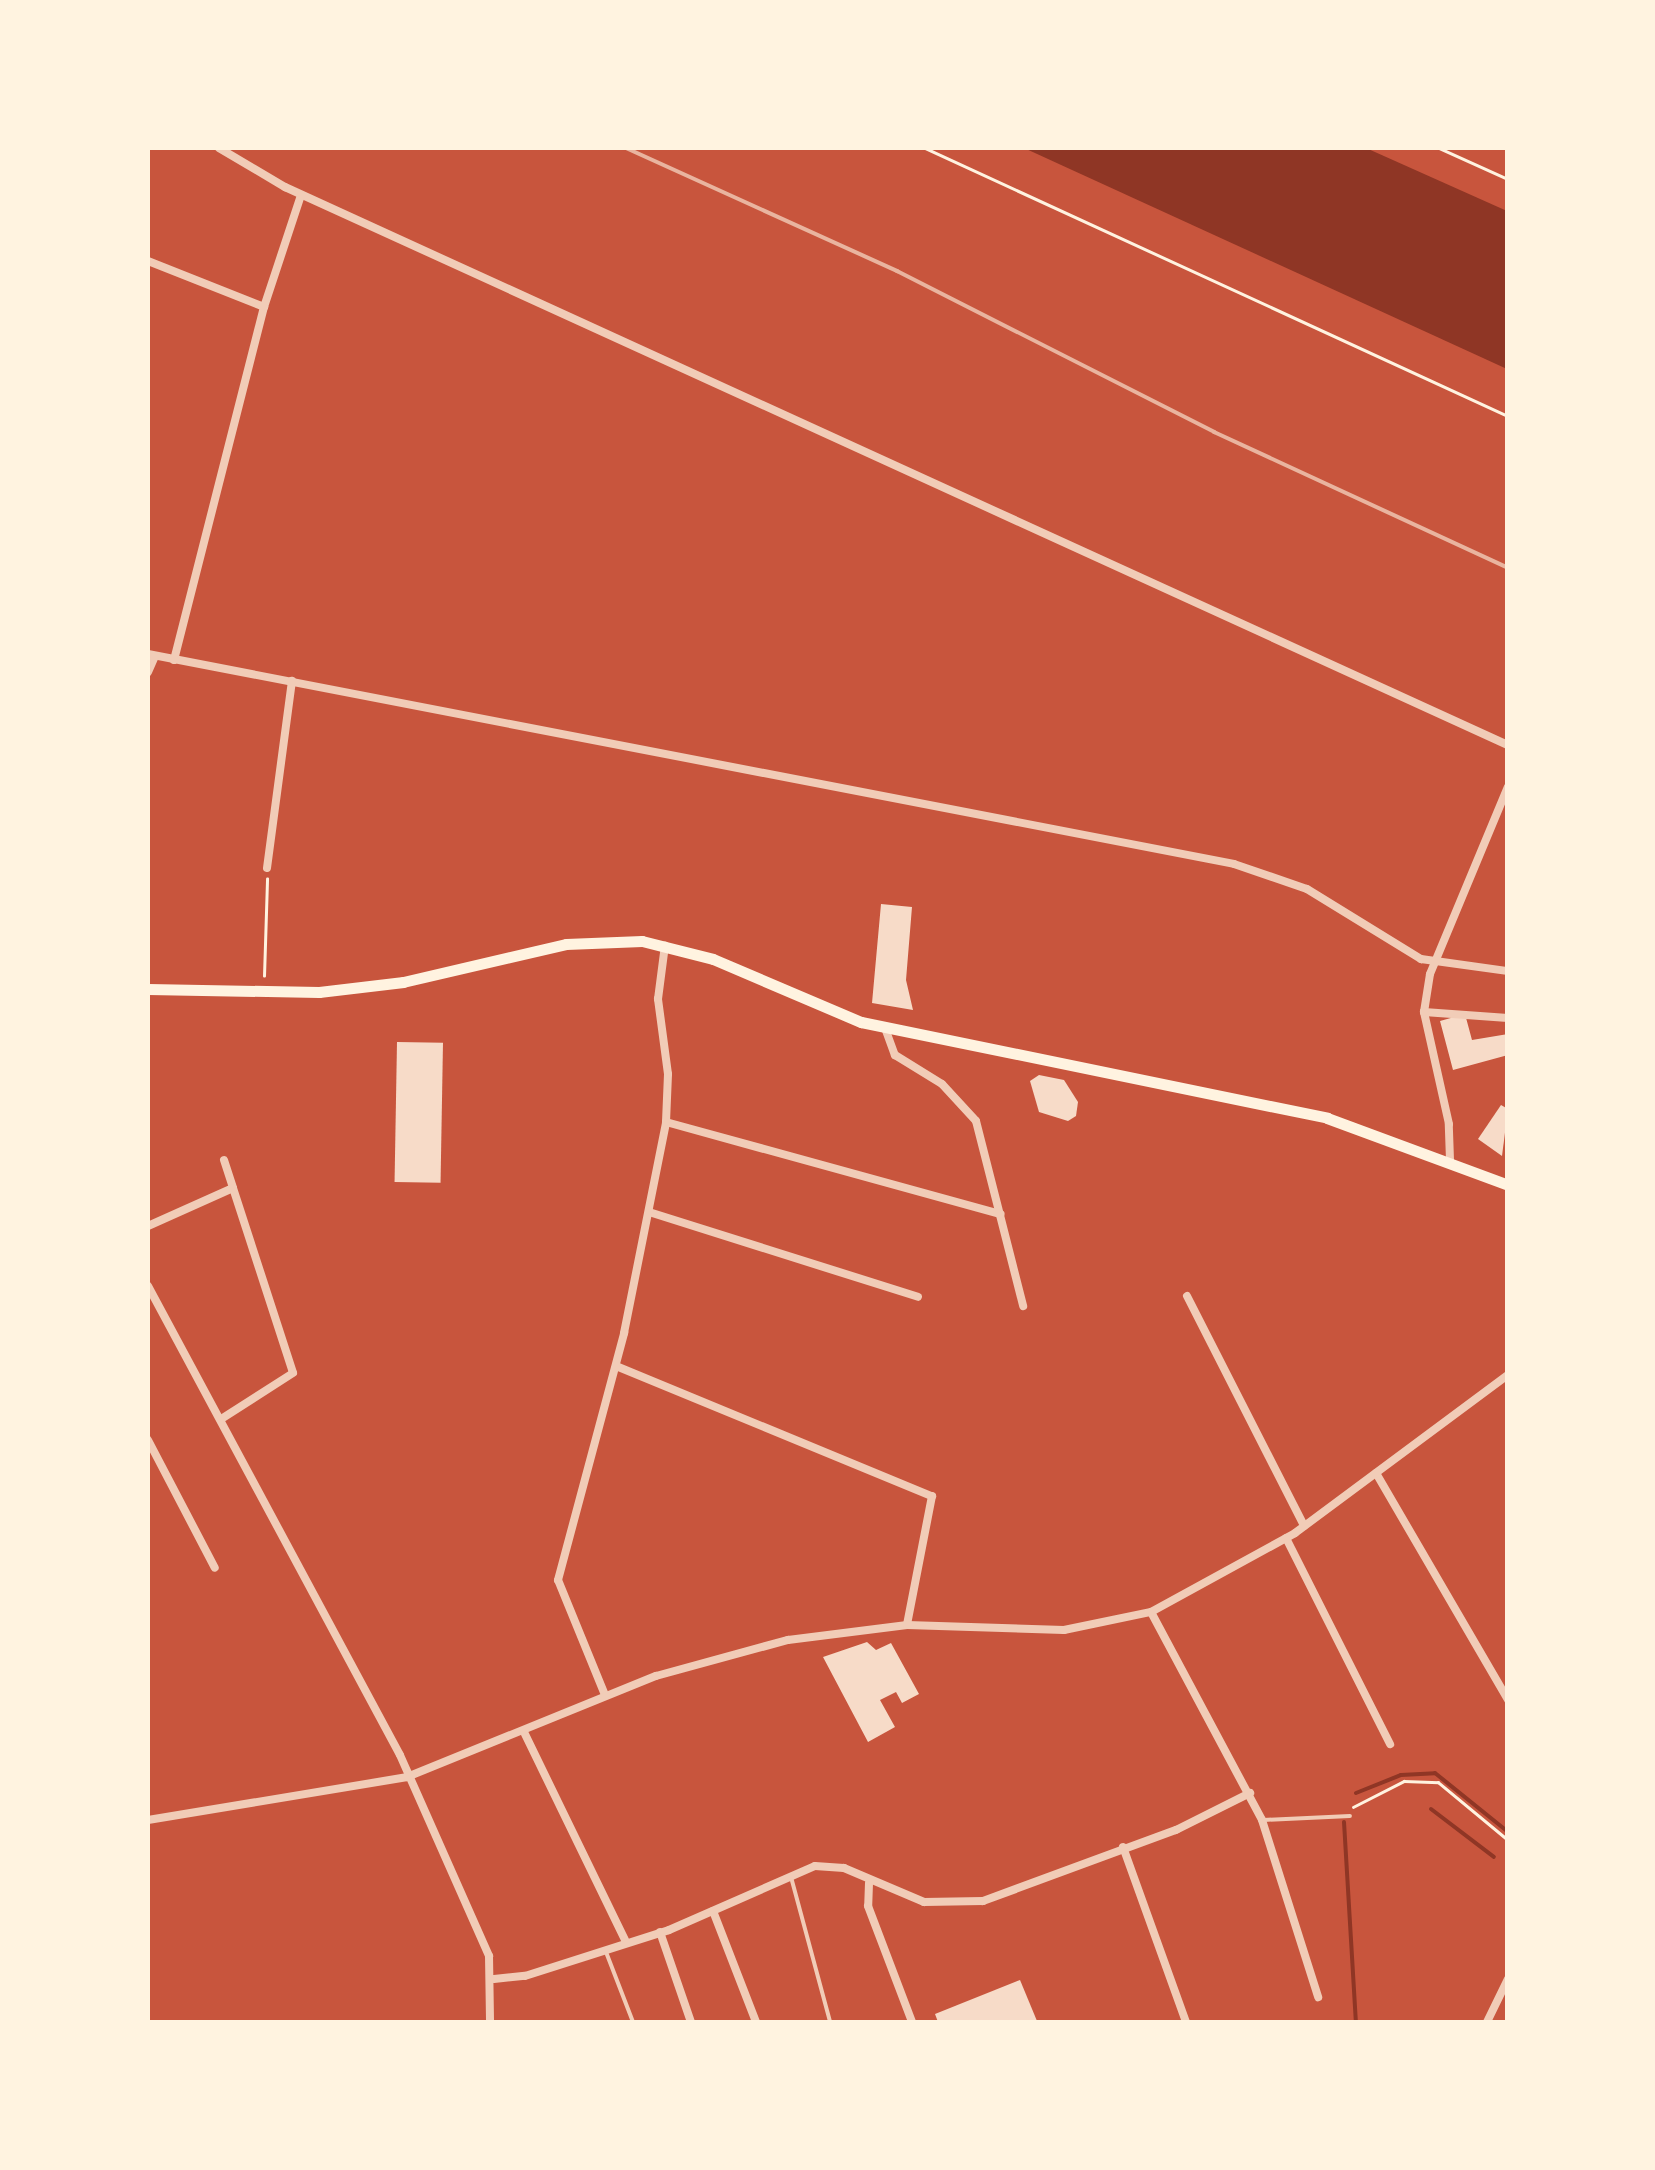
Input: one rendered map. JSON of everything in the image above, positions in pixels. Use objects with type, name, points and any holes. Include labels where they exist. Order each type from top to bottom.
[{"type":"main road","points":[[148,989],[319,992],[403,982],[566,944],[665,945],[886,1028],[1327,1118],[1450,1160],[1508,1186]]},
{"type":"street","points":[[219,148],[301,195],[1508,745]]},
{"type":"street","points":[[174,660],[264,307],[301,195]]},
{"type":"street","points":[[148,261],[264,307]]},
{"type":"street","points":[[148,672],[152,655],[1261,870],[1308,889],[1435,965],[1508,971]]},
{"type":"street","points":[[267,868],[292,681]]},
{"type":"street","points":[[1450,1160],[1449,1124],[1424,1012],[1435,965],[1508,787]]},
{"type":"street","points":[[604,1695],[558,1580],[616,1366],[666,1122],[668,1074],[658,999],[665,945]]},
{"type":"street","points":[[1424,1012],[1508,1018]]},
{"type":"street","points":[[886,1028],[895,1055],[942,1084],[976,1121],[1023,1306]]},
{"type":"street","points":[[666,1122],[1002,1214]]},
{"type":"street","points":[[221,1419],[293,1373],[224,1160]]},
{"type":"street","points":[[148,1226],[233,1188]]},
{"type":"street","points":[[650,1212],[918,1297]]},
{"type":"street","points":[[148,1286],[407,1777],[489,1956],[494,1980],[490,2022]]},
{"type":"street","points":[[1186,1296],[1304,1526]]},
{"type":"street","points":[[616,1366],[932,1496],[906,1625]]},
{"type":"street","points":[[148,1820],[407,1777],[524,1732],[604,1695],[745,1650],[906,1625],[1064,1630],[1151,1612],[1286,1538],[1508,1375]]},
{"type":"street","points":[[148,1440],[215,1568]]},
{"type":"street","points":[[1376,1473],[1508,1700]]},
{"type":"street","points":[[1286,1538],[1390,1744]]},
{"type":"street","points":[[1151,1612],[1262,1820],[1318,1997]]},
{"type":"street","points":[[524,1732],[626,1942]]},
{"type":"street","points":[[494,1980],[525,1976],[660,1932],[815,1866],[844,1868],[869,1884],[924,1902],[983,1901],[1123,1848],[1250,1793]]},
{"type":"street","points":[[1123,1848],[1186,2022]]},
{"type":"street","points":[[869,1884],[868,1906],[912,2022]]},
{"type":"street","points":[[714,1911],[756,2022]]},
{"type":"street","points":[[660,1932],[691,2022]]},
{"type":"street","points":[[1488,2022],[1508,1979]]},
{"type":"lane","points":[[1262,1820],[1350,1816]]},
{"type":"lane","points":[[790,1877],[830,2022]]},
{"type":"lane","points":[[604,1948],[633,2022]]},
{"type":"path","points":[[925,148],[1508,416]]},
{"type":"path","points":[[1439,148],[1508,179]]},
{"type":"path","points":[[264,984],[267,868]]},
{"type":"path","points":[[1350,1816],[1364,1797],[1425,1779],[1450,1788],[1508,1840]]},
{"type":"shaded area","points":[[1024,148],[1366,148],[1507,211],[1507,369]]},
{"type":"building","points":[[881,904],[912,907],[906,980],[913,1010],[872,1003]]},
{"type":"building","points":[[1465,1014],[1472,1040],[1508,1034],[1508,1055],[1453,1070],[1440,1021]]},
{"type":"building","points":[[397,1042],[443,1043],[441,1183],[395,1182]]},
{"type":"building","points":[[1039,1075],[1064,1080],[1078,1102],[1076,1116],[1068,1121],[1039,1112],[1030,1081]]},
{"type":"building","points":[[1501,1105],[1508,1109],[1502,1156],[1478,1139]]},
{"type":"building","points":[[867,1642],[876,1650],[891,1643],[919,1694],[902,1703],[896,1692],[880,1700],[895,1727],[868,1742],[823,1657]]},
{"type":"building","points":[[1020,1980],[1037,2021],[938,2022],[935,2014]]},
{"type":"waterway","points":[[1356,1793],[1401,1775],[1435,1773],[1508,1832]]},
{"type":"waterway","points":[[1431,1809],[1494,1857]]},
{"type":"waterway","points":[[1344,1822],[1356,2022]]},
{"type":"railway","points":[[626,148],[897,271],[1214,432],[1508,568]]}]
